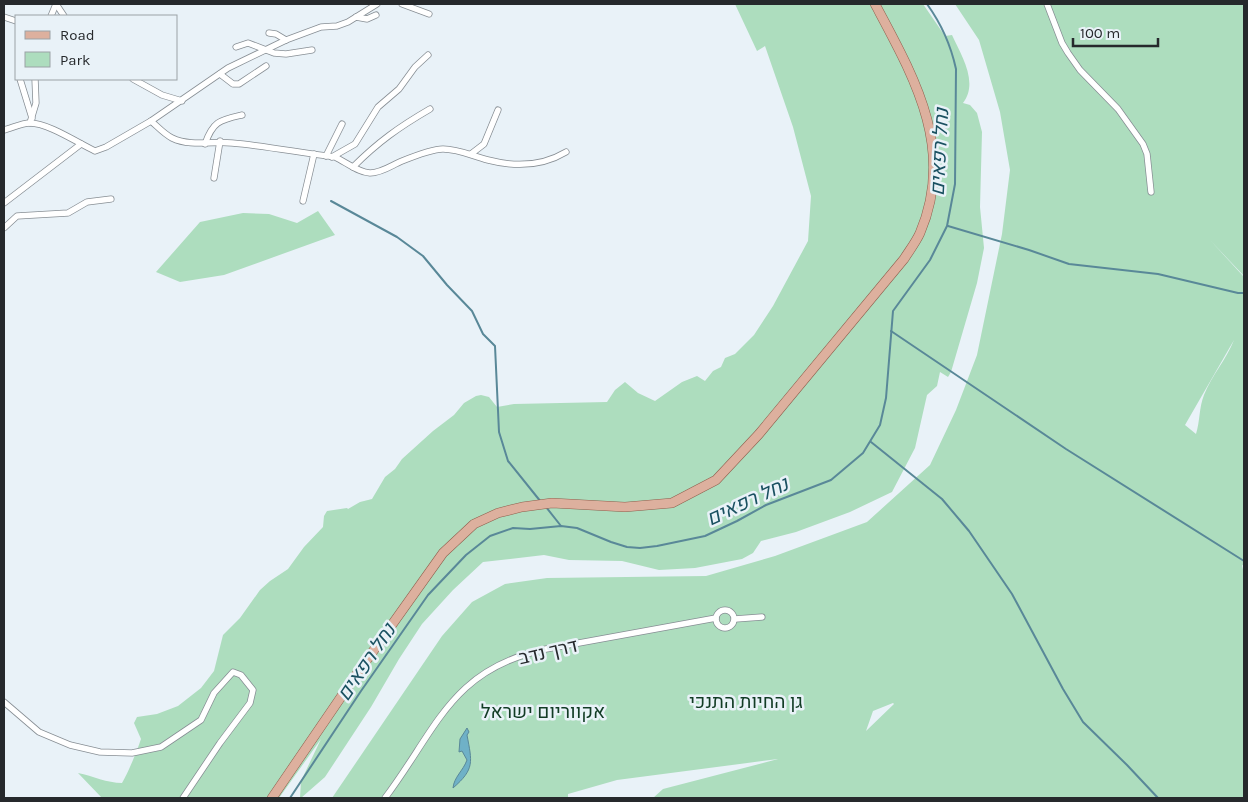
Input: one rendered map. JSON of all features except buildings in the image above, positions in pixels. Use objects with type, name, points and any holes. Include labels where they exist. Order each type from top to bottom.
[{"type":"main road","points":[[272,798],[443,552],[474,524],[498,513],[522,507],[552,503],[625,507],[672,503],[716,480],[759,434],[904,260],[919,235],[929,207],[934,176],[933,146],[923,104],[904,59],[875,4]]},
{"type":"street","points":[[51,15],[56,4],[63,15]]},
{"type":"street","points":[[4,130],[31,120],[95,151],[150,121],[228,68],[286,40],[321,27],[337,26],[376,4]]},
{"type":"street","points":[[402,4],[429,14]]},
{"type":"street","points":[[1047,4],[1068,54],[1080,70],[1118,109],[1142,144],[1147,154],[1151,192]]},
{"type":"street","points":[[356,17],[367,19],[376,15]]},
{"type":"street","points":[[269,33],[276,34],[286,40]]},
{"type":"street","points":[[236,47],[248,43],[265,50],[286,54],[312,50]]},
{"type":"street","points":[[329,156],[355,144],[378,107],[399,89],[415,67],[428,55]]},
{"type":"street","points":[[220,74],[233,84],[239,84],[266,66]]},
{"type":"street","points":[[20,80],[31,120]]},
{"type":"street","points":[[31,120],[36,102],[35,80]]},
{"type":"street","points":[[135,80],[162,95],[182,101]]},
{"type":"street","points":[[353,167],[375,145],[399,127],[430,109]]},
{"type":"street","points":[[471,154],[484,144],[498,110]]},
{"type":"street","points":[[206,144],[210,129],[222,120],[242,114]]},
{"type":"street","points":[[150,121],[172,138],[188,142],[206,144],[220,142],[329,156],[348,163],[356,169],[370,172],[381,171],[404,160],[441,149],[464,151],[488,160],[516,165],[539,164],[566,152]]},
{"type":"street","points":[[329,156],[342,124]]},
{"type":"street","points":[[214,178],[220,142]]},
{"type":"street","points":[[5,201],[81,144]]},
{"type":"street","points":[[303,201],[314,154]]},
{"type":"street","points":[[4,228],[17,216],[68,213],[87,202],[111,199]]},
{"type":"street","points":[[728,610],[733,613],[735,619],[733,625],[727,628],[721,628],[716,621],[719,612],[728,610]]},
{"type":"street","points":[[735,619],[762,617]]},
{"type":"street","name":"דרך נדב","points":[[385,798],[410,764],[442,713],[465,687],[507,660],[546,649],[716,621]]},
{"type":"street","points":[[4,702],[39,732],[70,744],[100,752],[132,753],[161,747],[185,732],[201,720],[214,692],[233,672],[241,675],[254,690],[250,703],[183,798]]},
{"type":"green space","points":[[735,4],[923,4],[945,36],[952,35],[967,69],[969,86],[963,103],[970,105],[977,113],[982,132],[980,207],[984,248],[977,283],[951,372],[948,377],[940,372],[937,386],[927,395],[915,448],[892,492],[850,512],[796,532],[761,541],[753,553],[742,559],[695,568],[659,570],[622,561],[569,560],[544,555],[483,562],[453,590],[422,624],[325,777],[301,798],[301,781],[321,739],[279,798],[102,798],[78,773],[105,781],[122,783],[141,739],[134,723],[137,717],[157,714],[178,706],[201,688],[214,671],[223,635],[240,618],[260,590],[288,569],[304,547],[323,527],[324,516],[327,511],[348,509],[360,502],[372,499],[385,477],[395,469],[402,459],[454,415],[464,403],[481,395],[489,397],[497,407],[514,404],[607,402],[615,390],[625,382],[638,393],[655,401],[682,382],[697,376],[705,381],[713,371],[721,367],[725,358],[735,354],[754,335],[773,306],[808,241],[811,196],[793,127],[765,46],[757,51]]},
{"type":"green space","points":[[955,4],[1244,4],[1244,276],[1210,240],[1244,277],[1244,566],[1242,565],[1244,574],[1244,798],[653,798],[663,789],[778,759],[617,780],[568,794],[568,798],[332,798],[442,636],[472,602],[505,584],[547,578],[706,576],[775,556],[867,522],[930,465],[956,410],[977,355],[1002,234],[1010,170],[1000,112],[979,40]],"holes":[[[1234,340],[1204,395],[1196,434],[1185,425]],[[894,704],[866,731],[873,711]]]},
{"type":"green space","points":[[318,211],[335,235],[224,275],[180,282],[156,272],[200,222],[243,213],[269,214],[297,223]]},
{"type":"water","points":[[467,728],[469,732],[467,735],[471,759],[470,764],[465,776],[453,788],[467,760],[462,751],[459,752],[460,739]]},
{"type":"waterway","name":"נחל רפאים","points":[[290,798],[428,595],[466,555],[490,536],[513,528],[530,529],[561,526],[577,528],[627,547],[640,548],[705,536],[766,505],[831,480],[863,453],[880,425],[886,398],[893,311],[930,260],[947,226],[955,184],[956,69],[944,35],[927,4]]},
{"type":"waterway","points":[[331,201],[397,237],[423,256],[472,311],[483,334],[495,346],[499,432],[508,461],[541,502]]},
{"type":"waterway","points":[[948,226],[1069,264],[1158,274],[1244,293]]},
{"type":"waterway","points":[[891,331],[1066,449],[1244,561]]},
{"type":"waterway","points":[[871,442],[942,499],[969,531],[1012,594],[1083,722],[1158,798]]},
{"type":"waterway","points":[[546,507],[561,526]]},
{"type":"park label","name":"גן החיות התנכי","points":[[746,701]]},
{"type":"park label","name":"אקווריום ישראל","points":[[543,711]]}]
